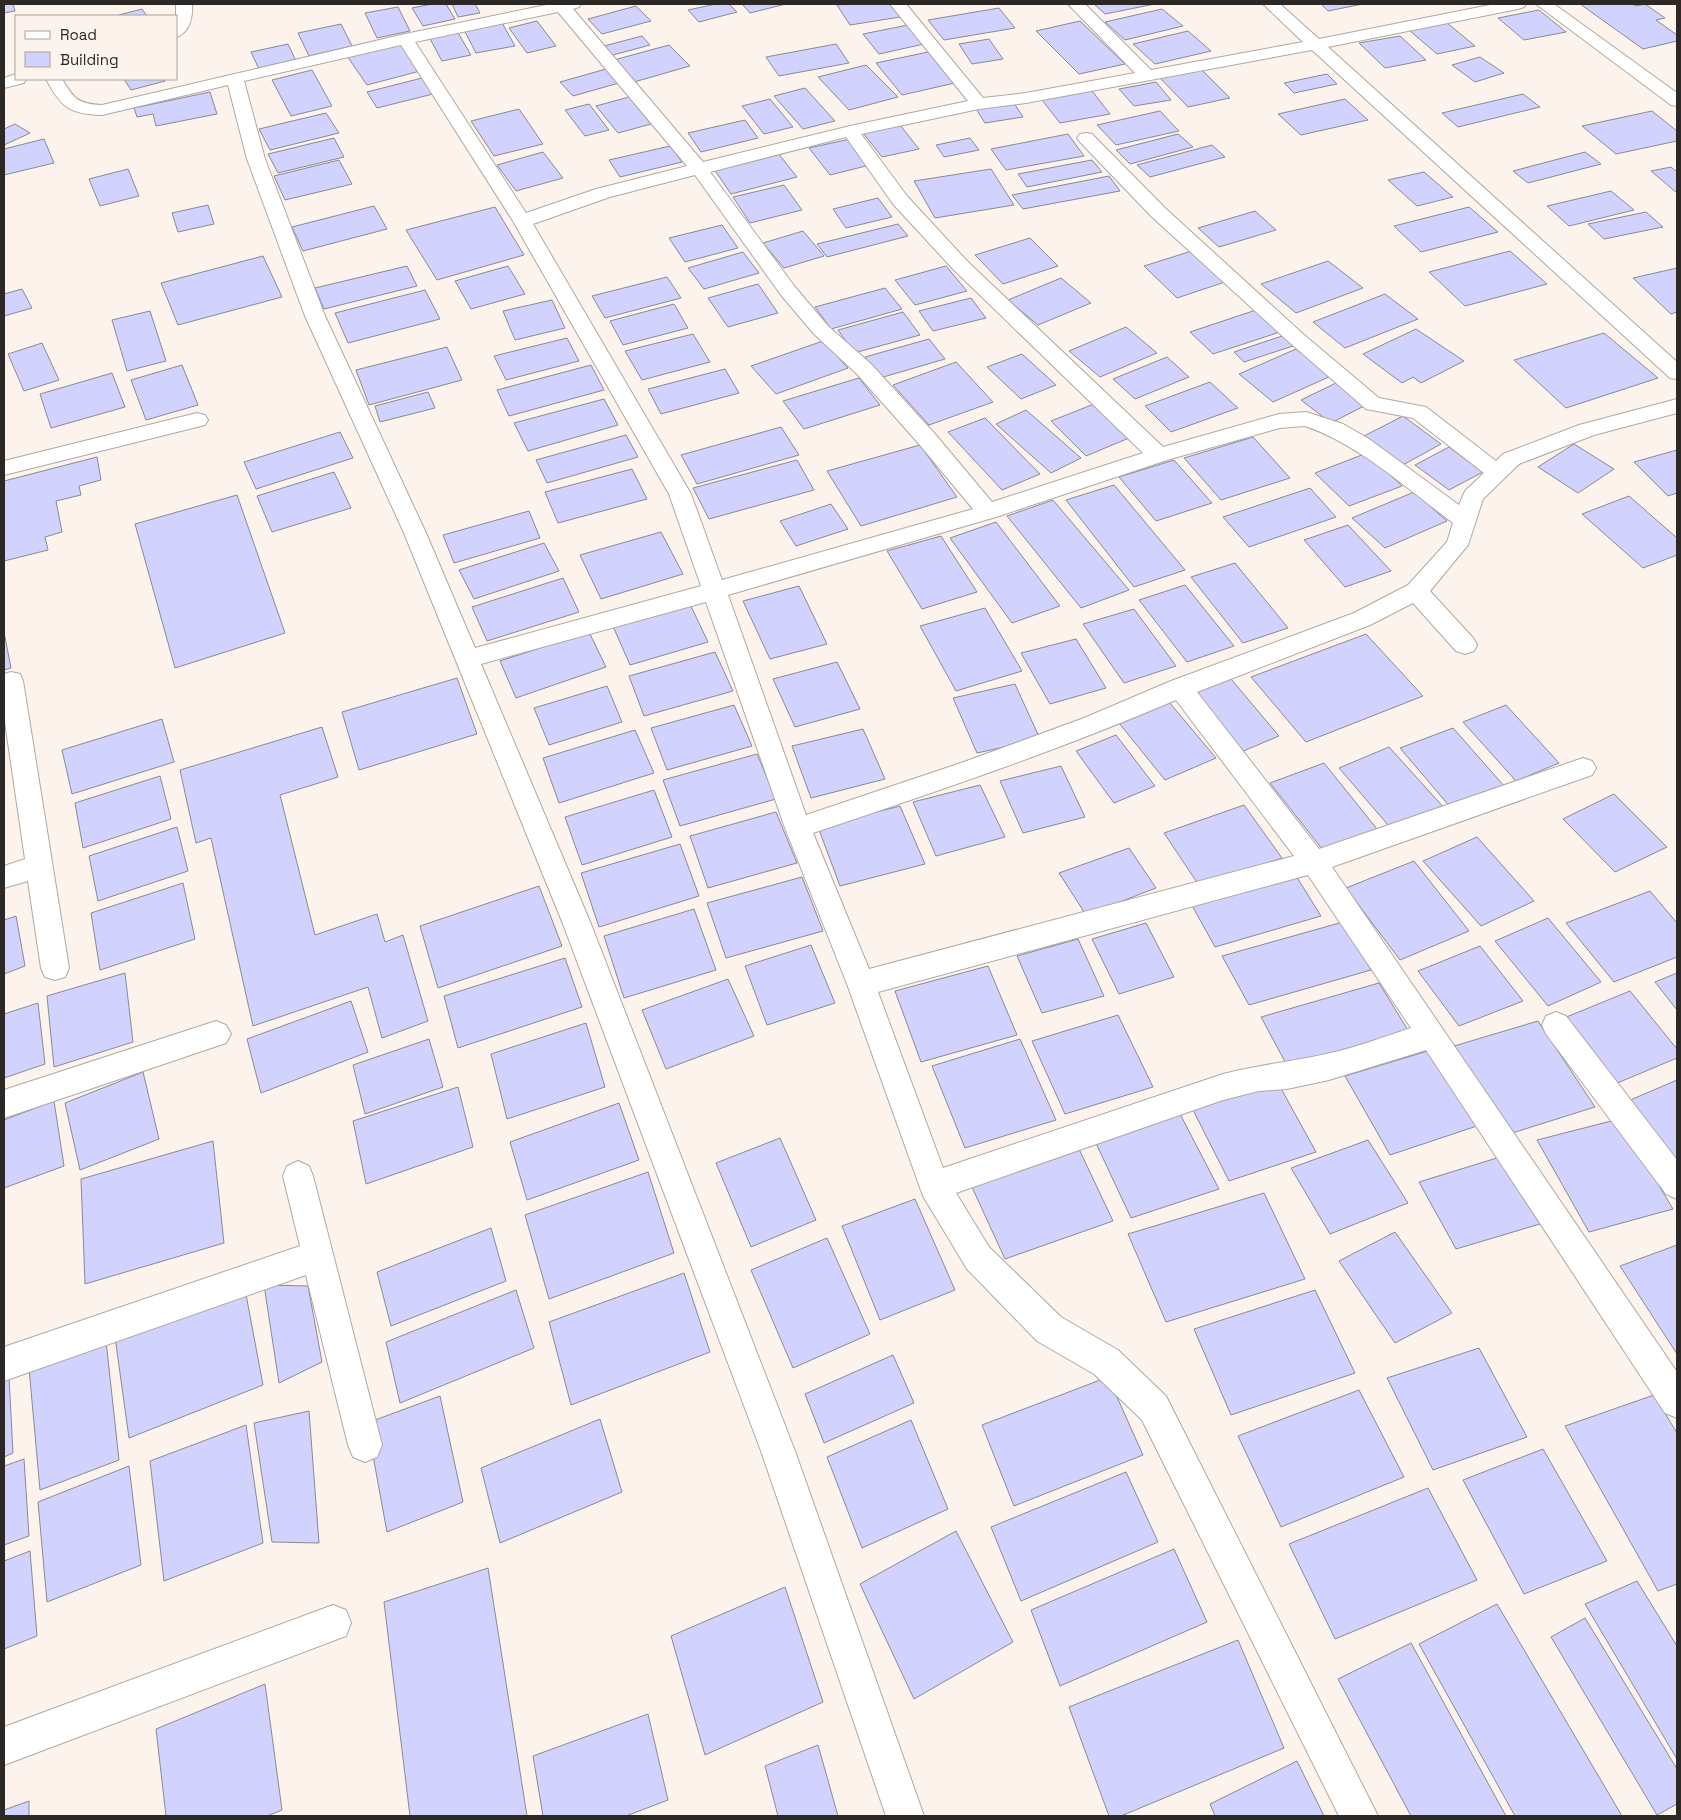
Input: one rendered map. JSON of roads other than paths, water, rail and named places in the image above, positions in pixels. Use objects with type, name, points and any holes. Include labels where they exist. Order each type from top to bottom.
[{"type":"street","points":[[178,30],[182,26],[185,16],[184,4]]},
{"type":"street","points":[[898,4],[979,104]]},
{"type":"street","points":[[1076,4],[1148,76]]},
{"type":"street","points":[[1271,4],[1677,373]]},
{"type":"street","points":[[522,221],[603,193],[850,131],[979,104],[1148,76],[1518,4]]},
{"type":"street","points":[[1544,4],[1677,100]]},
{"type":"street","points":[[55,80],[69,102],[80,109],[102,110],[405,39],[568,5],[699,169],[788,291],[821,330],[864,369],[928,439],[988,512]]},
{"type":"street","points":[[405,39],[522,221],[680,494],[798,828],[861,984],[934,1186],[978,1258],[1049,1329],[1106,1362],[1154,1408],[1359,1816]]},
{"type":"street","points":[[234,78],[256,159],[316,316],[416,534],[578,924],[778,1451],[904,1816]]},
{"type":"street","points":[[850,131],[900,200],[960,265],[1159,455]]},
{"type":"street","points":[[1086,138],[1172,225],[1296,338],[1373,404],[1419,412],[1498,473]]},
{"type":"street","points":[[798,828],[970,770],[1362,619],[1416,591],[1457,545],[1473,496],[1512,459],[1587,430],[1677,406]]},
{"type":"street","points":[[467,659],[714,591],[988,512],[1159,455],[1279,421],[1306,419],[1335,428],[1361,444],[1465,521]]},
{"type":"street","points":[[4,468],[197,420]]},
{"type":"street","points":[[1416,591],[1465,644]]},
{"type":"street","points":[[11,681],[55,968]]},
{"type":"street","points":[[1180,688],[1314,862],[1677,1401]]},
{"type":"street","points":[[861,984],[1314,862],[1583,768]]},
{"type":"street","points":[[4,878],[40,866]]},
{"type":"street","points":[[1556,1024],[1677,1184]]},
{"type":"street","points":[[4,1104],[216,1034]]},
{"type":"street","points":[[934,1186],[1223,1087],[1259,1078],[1287,1076],[1329,1067],[1432,1035]]},
{"type":"street","points":[[298,1176],[365,1445]]},
{"type":"street","points":[[4,1364],[318,1255]]},
{"type":"street","points":[[4,1746],[333,1623]]}]
